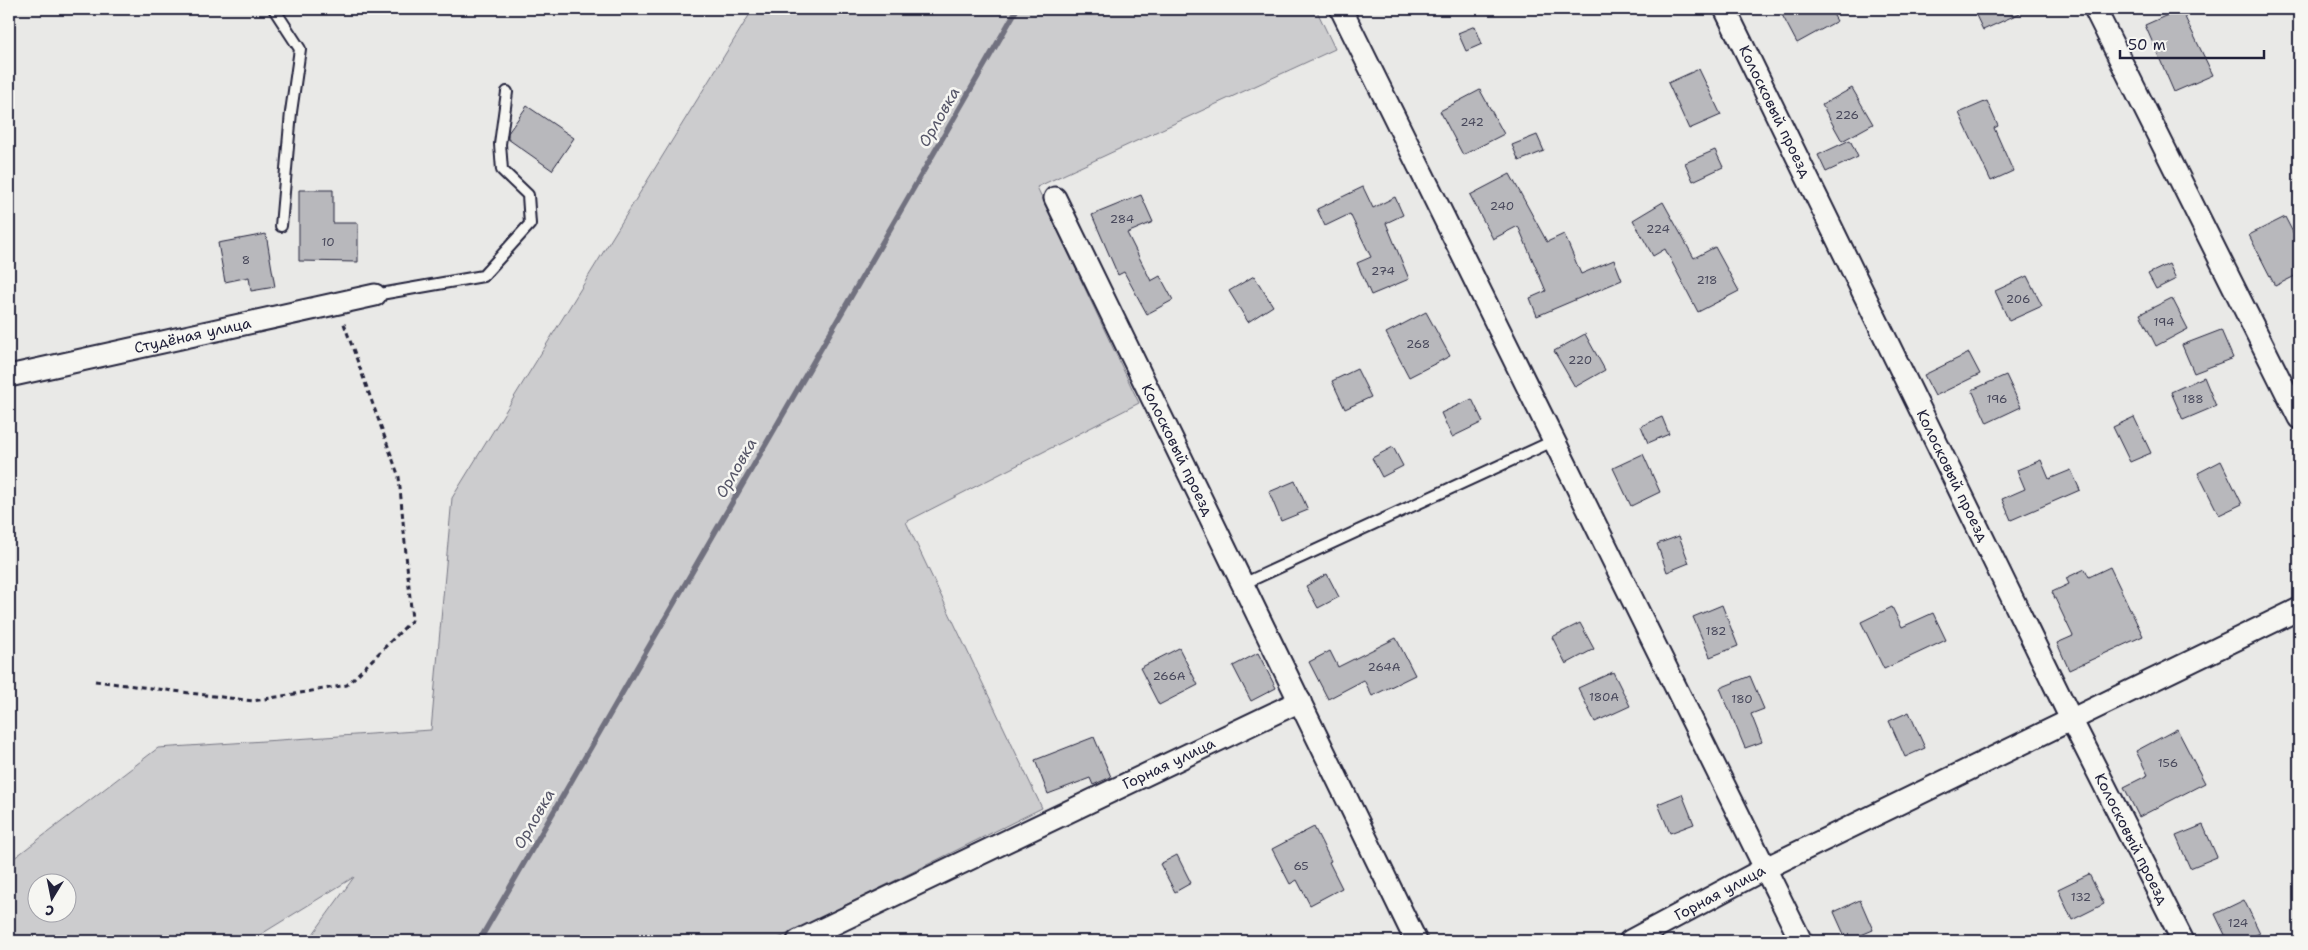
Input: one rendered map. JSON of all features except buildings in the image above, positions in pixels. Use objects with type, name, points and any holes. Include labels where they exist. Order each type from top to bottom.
[{"type":"street","points":[[1341,9],[1553,441],[1766,868],[2072,721],[2299,609]]},
{"type":"street","name":"Колосковый проезд","points":[[1725,9],[2072,721],[2183,941]]},
{"type":"street","points":[[2095,9],[2299,418]]},
{"type":"street","name":"Колосковый проезд","points":[[1055,198],[1300,701]]},
{"type":"street","name":"Студёная улица","points":[[9,376],[375,295]]},
{"type":"street","points":[[1300,701],[1416,941]]},
{"type":"street","name":"Горная улица","points":[[798,941],[1300,701]]},
{"type":"street","name":"Горная улица","points":[[1630,941],[1766,868],[1801,941]]},
{"type":"lane","points":[[274,9],[300,49],[291,112],[281,226]]},
{"type":"lane","points":[[375,295],[484,276],[530,224],[528,195],[502,170],[500,144],[507,92]]},
{"type":"lane","points":[[1243,584],[1553,441]]},
{"type":"path","points":[[95,681],[253,701],[347,685],[412,620],[398,478],[337,304]]},
{"type":"shaded area","points":[[753,9],[1316,9],[1335,49],[1037,187],[1139,403],[906,522],[1042,808],[773,941],[308,941],[354,877],[250,941],[9,941],[9,862],[158,748],[431,730],[452,498]]},
{"type":"waterway","name":"Орловка","points":[[479,941],[1017,9]]}]
